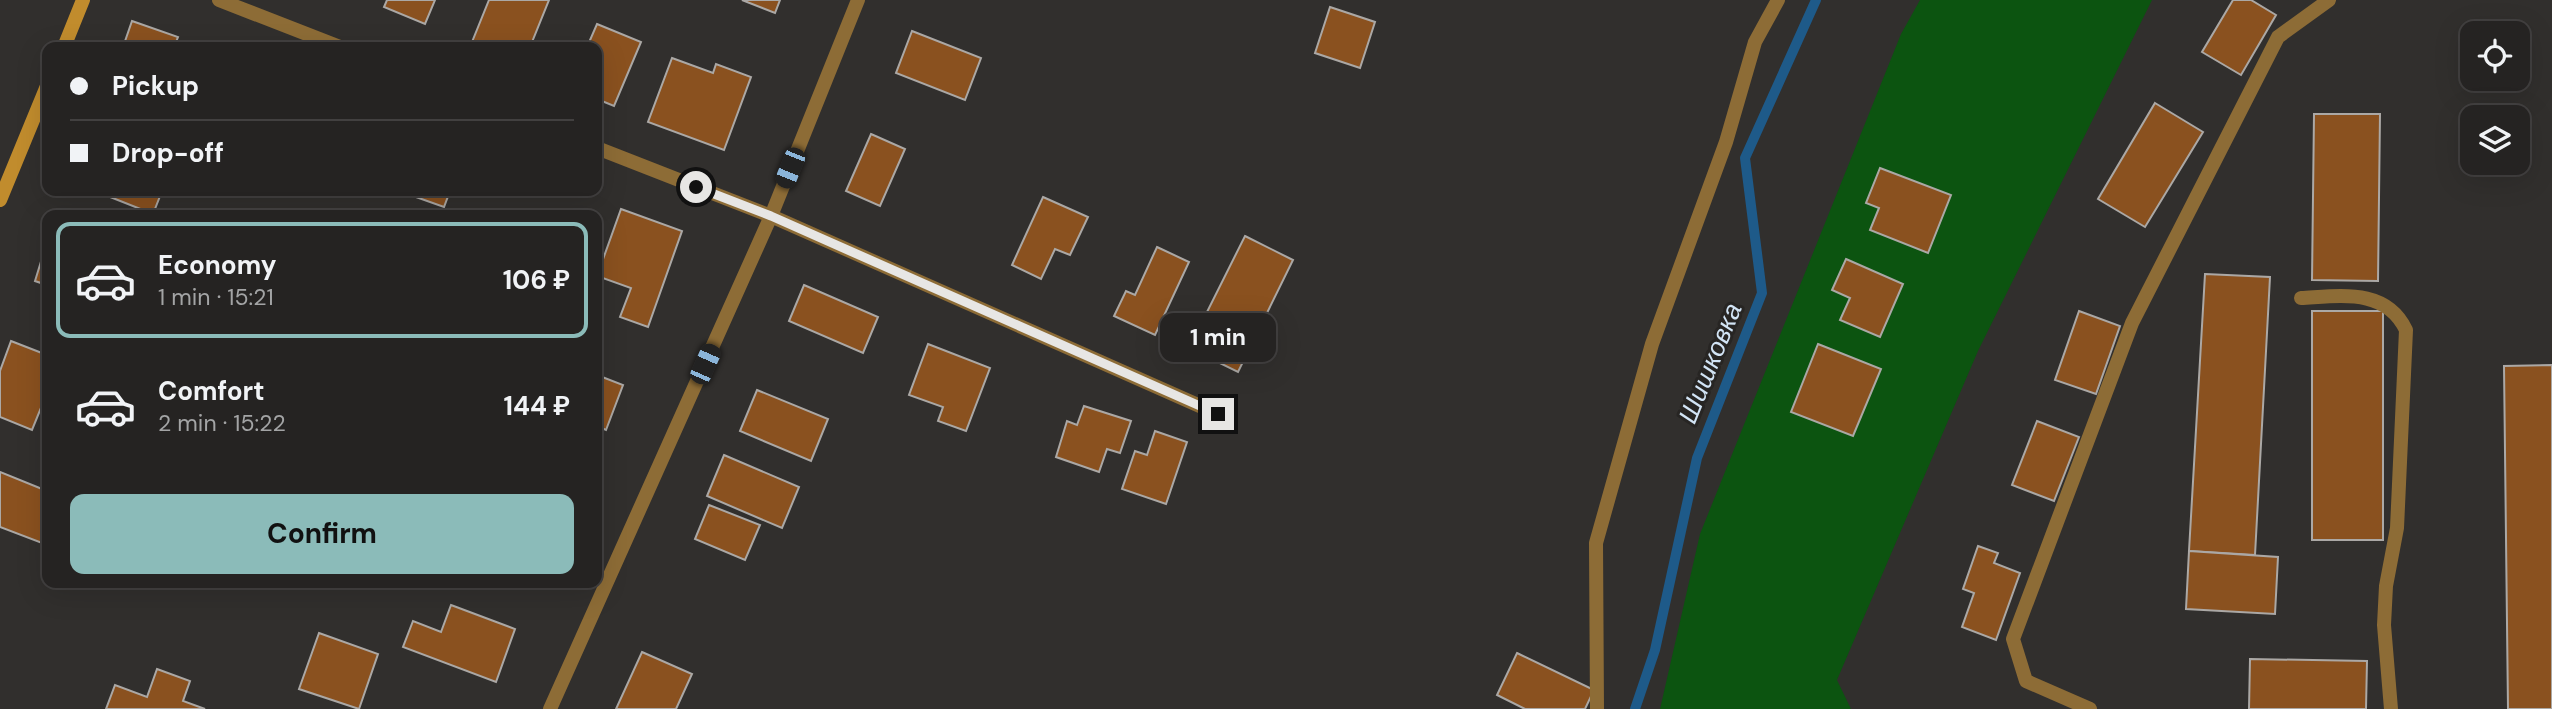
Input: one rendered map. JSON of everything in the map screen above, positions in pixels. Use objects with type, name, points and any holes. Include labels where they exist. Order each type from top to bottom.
[{"type":"main road","points":[[66,42],[83,0]]},
{"type":"main road","points":[[0,200],[42,98]]},
{"type":"street","points":[[219,0],[327,42]]},
{"type":"street","points":[[550,709],[771,216],[858,0]]},
{"type":"street","points":[[1597,709],[1596,543],[1652,344],[1726,142],[1755,42],[1778,0]]},
{"type":"street","points":[[2090,709],[2026,681],[2013,639],[2132,323],[2278,37],[2329,0]]},
{"type":"street","points":[[602,150],[771,216],[1218,414]]},
{"type":"street","points":[[2301,298],[2367,297],[2398,315],[2406,330],[2397,528],[2386,586],[2384,625],[2391,709]]},
{"type":"green space","points":[[1920,0],[2152,0],[1978,351],[1837,680],[1851,709],[1660,709],[1700,534],[1901,34]]},
{"type":"building","points":[[387,0],[435,0],[425,24],[384,7]]},
{"type":"building","points":[[489,0],[549,0],[532,42],[472,42]]},
{"type":"building","points":[[742,0],[780,0],[775,13]]},
{"type":"building","points":[[2233,0],[2251,0],[2276,15],[2241,75],[2202,52]]},
{"type":"building","points":[[1330,7],[1375,22],[1360,68],[1315,53]]},
{"type":"building","points":[[132,21],[178,37],[176,42],[125,42]]},
{"type":"building","points":[[597,24],[641,42],[614,106],[602,101],[602,42],[589,42]]},
{"type":"building","points":[[912,31],[981,58],[965,100],[896,73]]},
{"type":"building","points":[[672,58],[713,73],[716,64],[751,77],[724,150],[648,122]]},
{"type":"building","points":[[2155,103],[2203,132],[2145,227],[2098,199]]},
{"type":"building","points":[[2314,114],[2380,114],[2378,281],[2312,280]]},
{"type":"building","points":[[871,134],[905,149],[880,206],[846,191]]},
{"type":"building","points":[[1880,168],[1951,195],[1928,253],[1870,230],[1879,208],[1866,203]]},
{"type":"building","points":[[108,196],[160,196],[155,210],[143,210]]},
{"type":"building","points":[[413,196],[448,196],[444,207]]},
{"type":"building","points":[[1043,197],[1088,217],[1070,255],[1055,249],[1041,279],[1012,265]]},
{"type":"building","points":[[621,209],[682,231],[648,327],[620,317],[631,288],[602,278],[602,262]]},
{"type":"building","points":[[1245,236],[1293,260],[1238,372],[1189,348]]},
{"type":"building","points":[[1157,247],[1189,262],[1155,335],[1114,316],[1126,291],[1135,295]]},
{"type":"building","points":[[42,258],[42,283],[35,281]]},
{"type":"building","points":[[1846,259],[1903,284],[1880,337],[1840,320],[1850,298],[1832,290]]},
{"type":"building","points":[[2205,274],[2270,277],[2255,555],[2189,551]]},
{"type":"building","points":[[804,285],[878,317],[863,353],[789,321]]},
{"type":"building","points":[[2079,311],[2120,326],[2096,394],[2055,380]]},
{"type":"building","points":[[2312,311],[2383,311],[2383,540],[2312,540]]},
{"type":"building","points":[[11,341],[42,353],[42,405],[32,430],[0,417],[0,371]]},
{"type":"building","points":[[928,344],[990,368],[966,431],[938,421],[943,407],[909,395]]},
{"type":"building","points":[[1818,344],[1881,369],[1853,436],[1791,412]]},
{"type":"building","points":[[2552,365],[2552,709],[2508,709],[2504,366]]},
{"type":"building","points":[[602,377],[623,385],[606,430],[602,428]]},
{"type":"building","points":[[757,390],[828,419],[811,461],[740,431]]},
{"type":"building","points":[[1084,406],[1131,421],[1120,453],[1107,449],[1099,472],[1056,457],[1067,421],[1077,425]]},
{"type":"building","points":[[2037,421],[2079,437],[2054,501],[2012,485]]},
{"type":"building","points":[[1155,431],[1187,442],[1166,504],[1122,489],[1135,451],[1147,455]]},
{"type":"building","points":[[724,455],[799,487],[782,528],[707,496]]},
{"type":"building","points":[[0,472],[42,489],[42,543],[0,527]]},
{"type":"building","points":[[709,505],[760,525],[745,560],[695,539]]},
{"type":"building","points":[[1978,546],[1998,553],[1994,563],[2020,573],[1996,640],[1962,627],[1974,593],[1963,589]]},
{"type":"building","points":[[2189,551],[2278,557],[2275,614],[2186,609]]},
{"type":"building","points":[[451,605],[515,629],[496,682],[403,647],[413,621],[441,632]]},
{"type":"building","points":[[319,633],[378,654],[359,709],[299,689]]},
{"type":"building","points":[[642,652],[692,674],[676,709],[616,709]]},
{"type":"building","points":[[1517,653],[1594,690],[1585,709],[1525,709],[1497,695]]},
{"type":"building","points":[[2250,659],[2367,661],[2366,709],[2249,709]]},
{"type":"building","points":[[157,669],[190,681],[183,701],[205,709],[106,709],[115,685],[147,697]]},
{"type":"waterway","name":"Шишковка","points":[[1635,709],[1655,650],[1697,458],[1762,293],[1745,158],[1816,0]]},
{"type":"route","points":[[696,187],[771,216],[1218,414]]}]
